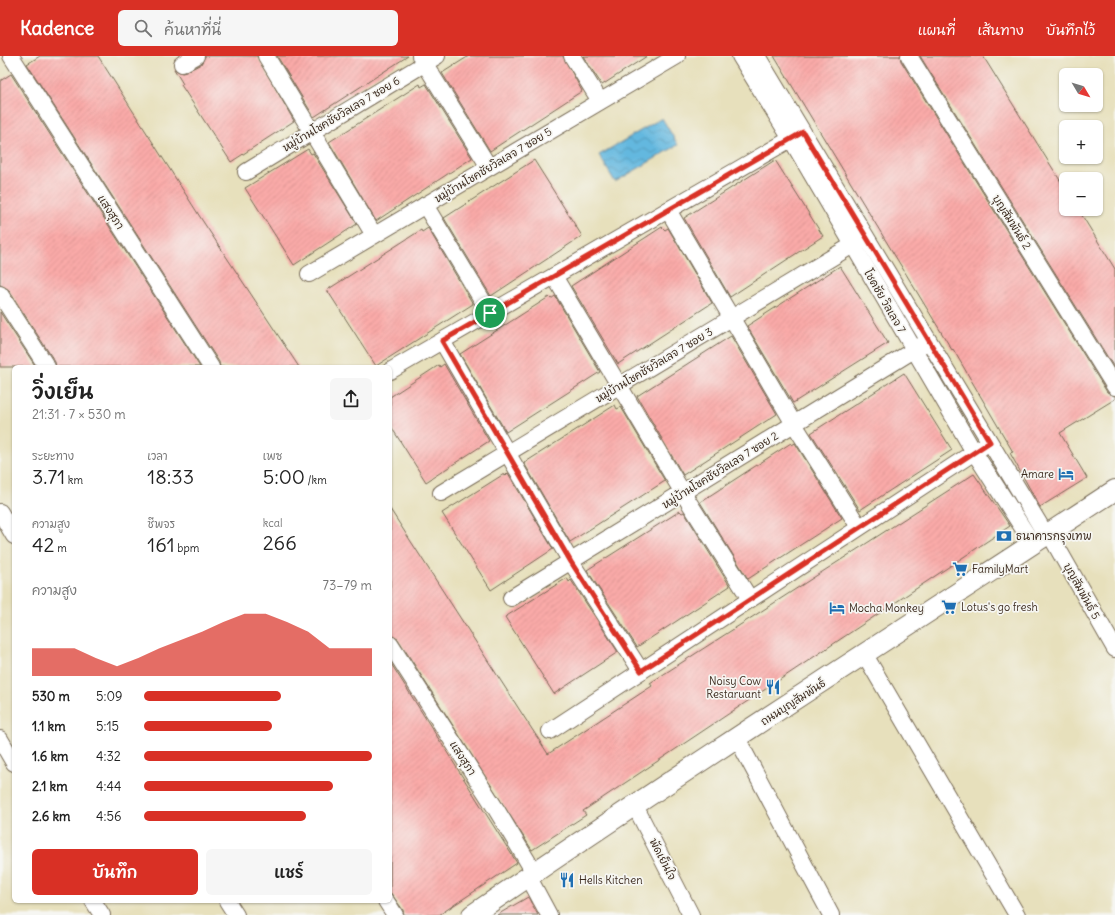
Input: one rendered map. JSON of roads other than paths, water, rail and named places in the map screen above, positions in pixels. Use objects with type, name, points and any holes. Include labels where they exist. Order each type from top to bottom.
[{"type":"street","name":"แสงสุภา","points":[[11,56],[210,365]]},
{"type":"street","points":[[182,64],[196,56]]},
{"type":"street","points":[[266,56],[311,133],[374,235]]},
{"type":"street","points":[[572,56],[600,101]]},
{"type":"street","name":"หมู่บ้านโชคชัยวิลเลจ 7 ซอย 5","points":[[309,274],[676,56]]},
{"type":"street","name":"โชคชัย วิลเลจ 7","points":[[740,56],[866,237],[990,442],[1043,537]]},
{"type":"street","name":"โชคชัย วิลเลจ 7","points":[[757,56],[852,245],[913,350],[974,452],[1043,537]]},
{"type":"street","name":"บุญสัมพันธ์ 2","points":[[909,56],[1115,387]]},
{"type":"street","points":[[427,58],[489,167]]},
{"type":"street","name":"หมู่บ้านโชคชัยวิลเลจ 7 ซอย 6","points":[[246,172],[311,133],[427,58]]},
{"type":"street","points":[[392,370],[797,136]]},
{"type":"street","points":[[424,205],[490,313]]},
{"type":"street","points":[[668,210],[794,424],[859,527]]},
{"type":"street","name":"หมู่บ้านโชคชัยวิลเลจ 7 ซอย 3","points":[[441,493],[866,237]]},
{"type":"street","points":[[554,276],[683,493],[750,599]]},
{"type":"street","points":[[0,294],[46,365]]},
{"type":"street","points":[[442,341],[571,562],[641,671]]},
{"type":"street","name":"หมู่บ้านโชคชัยวิลเลจ 7 ซอย 2","points":[[511,598],[929,341]]},
{"type":"street","points":[[550,731],[990,442]]},
{"type":"street","name":"ถนนบุญสัมพันธ์","points":[[472,915],[634,804],[865,655],[1115,490]]},
{"type":"street","points":[[0,512],[12,533]]},
{"type":"street","name":"บุญสัมพันธ์ 5","points":[[1043,537],[1115,649]]},
{"type":"street","name":"แสงสุภา","points":[[392,647],[531,874],[549,915]]},
{"type":"street","points":[[865,655],[1017,915]]},
{"type":"street","points":[[737,738],[832,915]]},
{"type":"street","points":[[0,739],[12,760]]},
{"type":"street","name":"พัดเย็นใจ","points":[[634,804],[691,915]]},
{"type":"street","points":[[95,903],[102,915]]},
{"type":"street","points":[[228,903],[236,915]]},
{"type":"street","points":[[387,903],[395,915]]},
{"type":"water","points":[[662,118],[678,145],[615,182],[599,155]]},
{"type":"place","name":"Amare","points":[[1066,474]]},
{"type":"place","name":"ธนาคารกรุงเทพ","points":[[1004,536]]},
{"type":"place","name":"FamilyMart","points":[[960,569]]},
{"type":"place","name":"Lotus's go fresh","points":[[949,607]]},
{"type":"place","name":"Mocha Monkey","points":[[837,608]]},
{"type":"place","name":"Noisy Cow Restaruant","points":[[773,687]]},
{"type":"place","name":"Hells Kitchen","points":[[567,880]]}]
